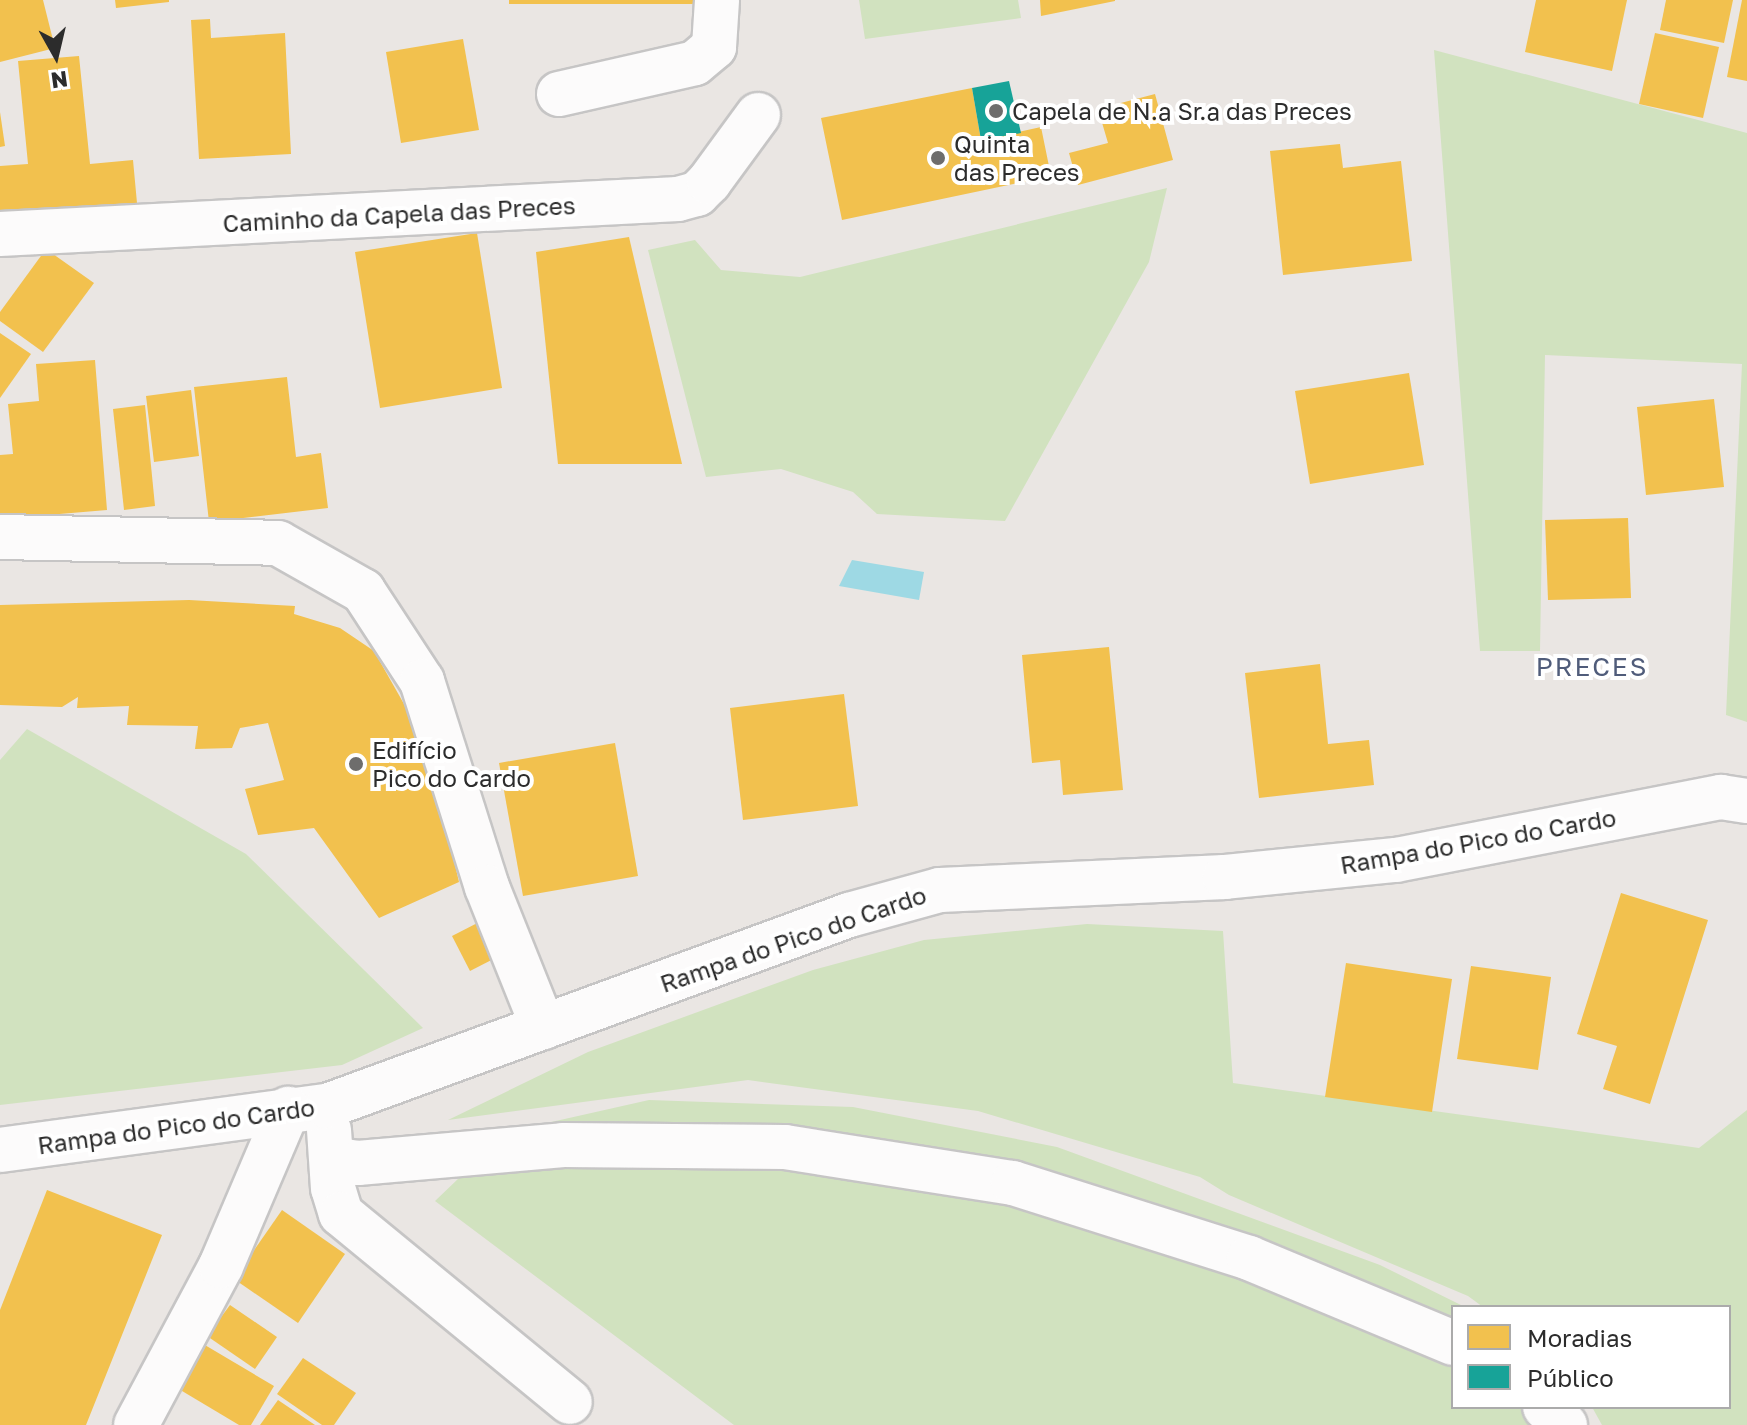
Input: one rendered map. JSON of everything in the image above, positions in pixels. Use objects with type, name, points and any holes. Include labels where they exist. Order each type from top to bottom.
[{"type":"street","points":[[559,94],[695,63],[714,47],[717,0]]},
{"type":"street","name":"Caminho da Capela das Preces","points":[[0,234],[678,199],[697,194],[709,182],[758,115]]},
{"type":"street","points":[[0,537],[278,543],[363,591],[422,681],[487,887],[543,1027]]},
{"type":"street","name":"Rampa do Pico do Cardo","points":[[0,1150],[308,1107],[543,1027],[849,915],[940,890],[1225,877],[1396,860],[1721,797],[1747,801]]},
{"type":"street","points":[[308,1107],[332,1159],[333,1188],[341,1214],[570,1402]]},
{"type":"street","points":[[136,1425],[308,1107]]},
{"type":"street","points":[[332,1159],[358,1163],[563,1145],[785,1147],[1013,1183],[1249,1258],[1451,1342]]},
{"type":"street","points":[[1547,1409],[1565,1425]]},
{"type":"green space","points":[[859,0],[1018,0],[1021,18],[865,39]]},
{"type":"green space","points":[[1434,50],[1747,133],[1747,722],[1726,715],[1742,364],[1545,355],[1540,651],[1480,651]]},
{"type":"green space","points":[[1167,188],[1149,262],[1005,521],[877,514],[853,492],[781,469],[706,477],[648,250],[695,240],[721,270],[800,277]]},
{"type":"green space","points":[[27,729],[246,854],[423,1028],[342,1065],[0,1105],[0,760]]},
{"type":"green space","points":[[1087,924],[1223,931],[1233,1083],[1699,1148],[1747,1110],[1747,1425],[1602,1425],[1593,1409],[1731,1409],[1731,1305],[1480,1305],[1468,1296],[1229,1195],[1200,1177],[978,1111],[748,1080],[448,1120],[588,1052],[813,970],[924,940]]},
{"type":"green space","points":[[649,1100],[853,1107],[1057,1147],[1380,1265],[1461,1305],[1451,1305],[1451,1409],[1572,1409],[1576,1425],[734,1425],[435,1201],[507,1132]]},
{"type":"water","points":[[852,560],[924,572],[919,600],[839,586]]},
{"type":"building: Moradias","points":[[0,0],[43,0],[55,48],[0,62]]},
{"type":"building: Moradias","points":[[115,0],[169,0],[169,2],[116,8]]},
{"type":"building: Moradias","points":[[509,0],[694,0],[694,4],[509,4]]},
{"type":"building: Moradias","points":[[1040,0],[1115,0],[1115,1],[1041,16]]},
{"type":"building: Moradias","points":[[1536,0],[1627,0],[1612,71],[1525,52]]},
{"type":"building: Moradias","points":[[1666,0],[1733,0],[1724,43],[1660,30]]},
{"type":"building: Moradias","points":[[1742,0],[1747,0],[1747,81],[1727,77]]},
{"type":"building: Moradias","points":[[210,19],[211,38],[285,33],[291,154],[199,159],[191,20]]},
{"type":"building: Moradias","points":[[1655,33],[1719,47],[1703,118],[1639,104]]},
{"type":"building: Moradias","points":[[463,39],[479,130],[401,143],[386,52]]},
{"type":"building: Moradias","points":[[79,56],[90,164],[133,160],[137,203],[0,216],[0,166],[28,164],[18,61]]},
{"type":"building: Moradias","name":"Quinta das Preces","points":[[972,88],[981,140],[1041,127],[1051,176],[842,220],[821,118]]},
{"type":"building: Moradias","points":[[1155,94],[1173,160],[1078,185],[1069,153],[1108,143],[1098,109]]},
{"type":"building: Moradias","points":[[0,112],[5,146],[0,147]]},
{"type":"building: Moradias","points":[[1340,144],[1343,168],[1401,161],[1412,261],[1283,275],[1270,151]]},
{"type":"building: Moradias","points":[[477,233],[502,388],[380,408],[355,252]]},
{"type":"building: Moradias","points":[[629,237],[682,464],[558,464],[536,252]]},
{"type":"building: Moradias","points":[[46,249],[94,283],[43,352],[0,321],[0,312]]},
{"type":"building: Moradias","points":[[0,333],[31,354],[0,398]]},
{"type":"building: Moradias","points":[[95,360],[107,510],[0,519],[0,455],[13,454],[8,404],[39,401],[36,364]]},
{"type":"building: Moradias","points":[[1409,373],[1424,465],[1310,484],[1295,391]]},
{"type":"building: Moradias","points":[[287,377],[296,457],[321,453],[328,508],[209,522],[194,387]]},
{"type":"building: Moradias","points":[[191,390],[199,456],[154,462],[146,396]]},
{"type":"building: Moradias","points":[[1714,399],[1724,487],[1646,495],[1637,407]]},
{"type":"building: Moradias","points":[[145,405],[155,506],[124,510],[113,409]]},
{"type":"building: Moradias","points":[[1628,518],[1631,598],[1548,600],[1545,520]]},
{"type":"building: Moradias","name":"Edifício Pico do Cardo","points":[[189,600],[295,606],[294,614],[340,628],[374,651],[404,704],[418,706],[459,882],[379,918],[314,828],[258,835],[245,789],[284,780],[268,723],[240,728],[232,748],[195,749],[198,726],[127,725],[129,706],[77,708],[78,697],[62,707],[0,705],[0,605]]},
{"type":"building: Moradias","points":[[1109,647],[1123,790],[1063,795],[1060,760],[1032,763],[1022,655]]},
{"type":"building: Moradias","points":[[1320,664],[1328,744],[1369,740],[1374,785],[1259,798],[1245,673]]},
{"type":"building: Moradias","points":[[844,694],[858,806],[743,820],[730,708]]},
{"type":"building: Moradias","points":[[615,743],[638,876],[523,896],[499,763]]},
{"type":"building: Moradias","points":[[1621,893],[1708,920],[1650,1104],[1603,1089],[1617,1046],[1577,1034]]},
{"type":"building: Moradias","points":[[491,916],[509,951],[470,971],[452,936]]},
{"type":"building: Moradias","points":[[1346,963],[1452,979],[1432,1112],[1325,1097]]},
{"type":"building: Moradias","points":[[1471,966],[1551,977],[1538,1070],[1457,1059]]},
{"type":"building: Moradias","points":[[47,1190],[162,1235],[86,1425],[0,1425],[0,1310]]},
{"type":"building: Moradias","points":[[282,1210],[345,1254],[298,1323],[234,1279]]},
{"type":"building: Moradias","points":[[230,1305],[277,1337],[255,1369],[207,1336]]},
{"type":"building: Moradias","points":[[193,1338],[274,1386],[251,1425],[239,1425],[167,1382]]},
{"type":"building: Moradias","points":[[303,1358],[356,1393],[334,1425],[322,1425],[277,1394]]},
{"type":"building: Moradias","points":[[278,1400],[315,1425],[260,1425]]},
{"type":"building: Público","name":"Capela de N.ª Sr.ª das Preces","points":[[1009,81],[1021,133],[981,140],[972,88]]},
{"type":"place","name":"Capela de N.ª Sr.ª das Preces","points":[[996,111]]},
{"type":"place","name":"Quinta das Preces","points":[[938,158]]},
{"type":"place","name":"Edifício Pico do Cardo","points":[[356,764]]},
{"type":"district","name":"PRECES","points":[[1592,667]]}]
